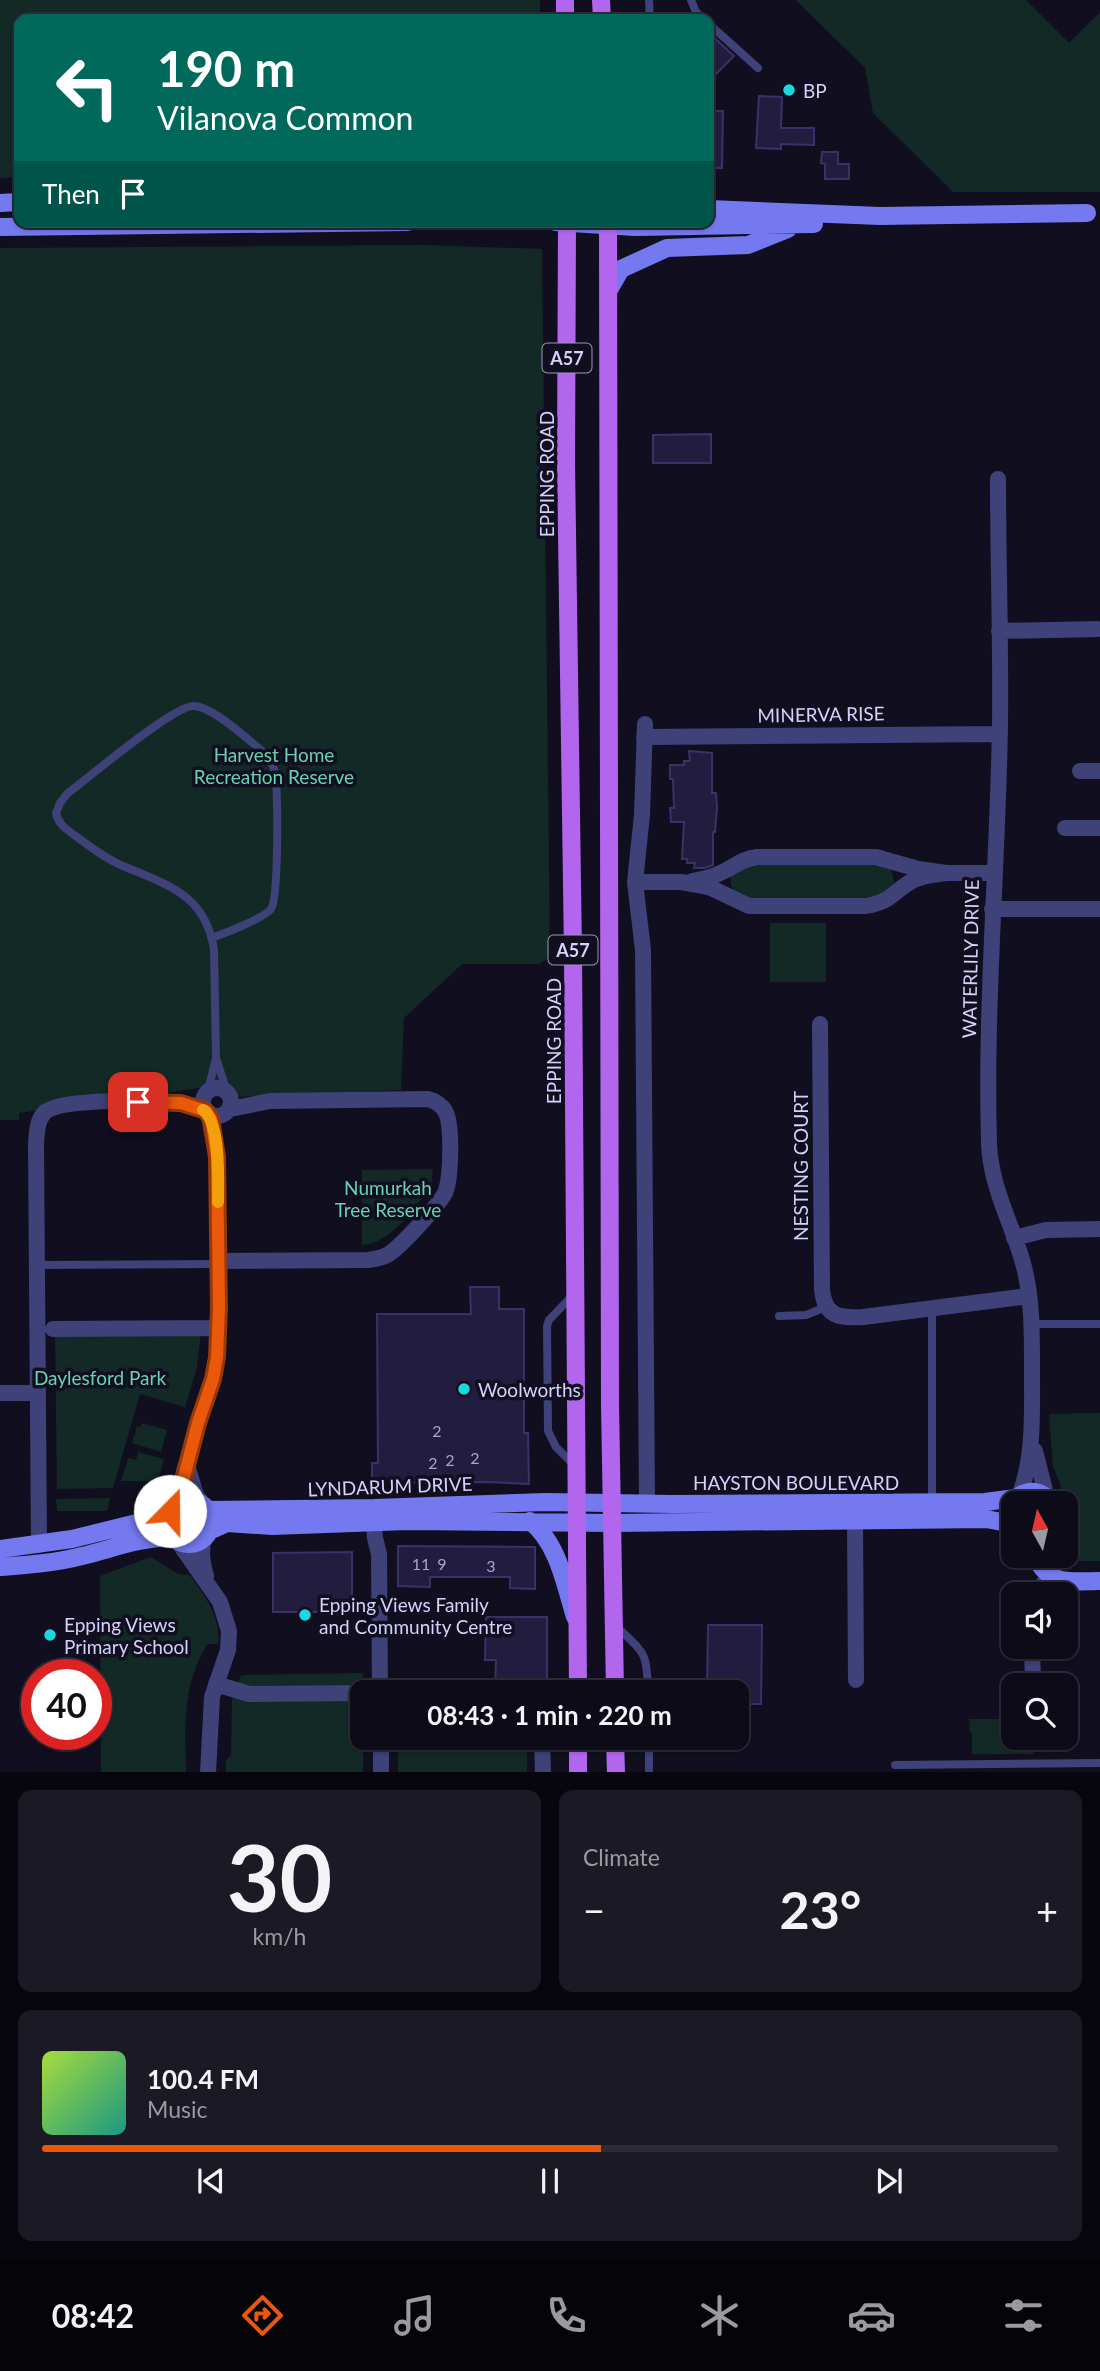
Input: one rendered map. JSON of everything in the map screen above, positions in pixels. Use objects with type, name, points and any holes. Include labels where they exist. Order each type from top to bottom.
[{"type":"main road","name":"EPPING ROAD","points":[[567,228],[566,463],[573,953],[578,1680]]},
{"type":"main road","points":[[608,228],[609,1185],[615,1680]]},
{"type":"main road","points":[[578,1750],[578,1772]]},
{"type":"main road","points":[[615,1750],[616,1772]]},
{"type":"street","points":[[714,209],[880,216],[1093,213]]},
{"type":"street","points":[[714,226],[821,224],[880,216]]},
{"type":"street","points":[[610,288],[621,269],[667,248],[748,245],[802,224]]},
{"type":"street","name":"WATERLILY DRIVE","points":[[998,479],[999,734],[989,967],[989,1144],[1001,1205],[1025,1272],[1032,1324],[1032,1434],[1027,1474],[1020,1491]]},
{"type":"street","points":[[999,631],[1099,629]]},
{"type":"street","name":"MINERVA RISE","points":[[635,882],[642,815],[645,730],[999,734]]},
{"type":"street","points":[[1080,771],[1100,771]]},
{"type":"street","points":[[1065,828],[1100,828]]},
{"type":"street","points":[[648,1513],[643,950],[635,882],[681,882],[708,878],[724,872],[743,859],[757,857],[876,857],[918,869],[946,873],[993,873]]},
{"type":"street","points":[[895,862],[900,880],[897,893]]},
{"type":"street","points":[[733,899],[727,887],[727,877],[734,864]]},
{"type":"street","points":[[681,882],[709,887],[743,905],[754,907],[866,906],[883,903],[919,877],[946,873]]},
{"type":"street","points":[[992,909],[1100,909]]},
{"type":"street","name":"NESTING COURT","points":[[820,1024],[822,1290],[826,1307]]},
{"type":"street","points":[[163,1102],[207,1093],[218,1088],[228,1102],[217,1157],[219,1328],[213,1379],[167,1525],[225,1611],[229,1631],[228,1650],[216,1684],[211,1712],[208,1772]]},
{"type":"street","points":[[207,1093],[203,1102],[217,1157]]},
{"type":"street","points":[[39,1545],[36,1143],[38,1124],[44,1113],[54,1107],[73,1103],[163,1102],[196,1107],[216,1116],[228,1102],[419,1098],[434,1101],[445,1110],[448,1121],[448,1183],[440,1200],[399,1245],[383,1257],[368,1260],[218,1263]]},
{"type":"street","points":[[1014,1238],[1046,1230],[1100,1229]]},
{"type":"street","points":[[826,1307],[836,1316],[847,1318],[1029,1296]]},
{"type":"street","points":[[53,1329],[219,1328]]},
{"type":"street","points":[[0,1393],[37,1393]]},
{"type":"street","name":"WATERLILY DRIVE","points":[[1032,1434],[1046,1491]]},
{"type":"street","points":[[187,1466],[196,1495],[211,1520],[201,1548],[209,1585]]},
{"type":"street","name":"HAYSTON BOULEVARD","points":[[855,1512],[932,1503],[1001,1499]]},
{"type":"street","points":[[0,1549],[39,1545],[145,1521],[189,1500],[205,1508]]},
{"type":"street","name":"HAYSTON BOULEVARD","points":[[575,1502],[612,1503],[648,1513]]},
{"type":"street","name":"LYNDARUM DRIVE","points":[[207,1533],[227,1523],[272,1526],[379,1516],[406,1506],[575,1502]]},
{"type":"street","name":"LYNDARUM DRIVE","points":[[205,1508],[576,1522]]},
{"type":"street","points":[[855,1512],[856,1680]]},
{"type":"street","name":"HAYSTON BOULEVARD","points":[[576,1522],[612,1522],[648,1513],[855,1512],[1001,1521]]},
{"type":"street","points":[[379,1516],[383,1538],[379,1554],[380,1680]]},
{"type":"street","points":[[530,1521],[548,1538],[578,1626]]},
{"type":"street","points":[[0,1567],[42,1564],[148,1538],[175,1538],[191,1544],[207,1533]]},
{"type":"street","points":[[1055,1568],[1077,1581],[1100,1581]]},
{"type":"street","points":[[216,1684],[249,1694],[350,1693]]},
{"type":"street","points":[[381,1750],[381,1772]]},
{"type":"street","points":[[542,1750],[543,1772]]},
{"type":"lane","points":[[714,28],[758,68]]},
{"type":"lane","points":[[212,938],[267,912],[274,901],[275,773],[268,757],[261,750],[208,710],[191,705],[181,709],[67,794],[56,813],[61,825],[105,857],[183,894],[202,916],[212,938],[216,1058],[228,1102]]},
{"type":"lane","points":[[207,1093],[216,1058]]},
{"type":"lane","points":[[37,1265],[218,1263]]},
{"type":"lane","points":[[574,1294],[547,1326],[548,1431],[556,1447],[575,1466]]},
{"type":"lane","points":[[779,1316],[806,1315],[826,1307]]},
{"type":"lane","points":[[932,1308],[932,1503]]},
{"type":"lane","points":[[1032,1324],[1100,1324]]},
{"type":"lane","points":[[614,1624],[642,1651],[647,1664],[648,1680]]},
{"type":"lane","points":[[649,1750],[649,1772]]},
{"type":"lane","points":[[895,1765],[939,1769],[1100,1763]]},
{"type":"green space","points":[[0,0],[540,0],[540,14],[14,14],[14,177],[0,178]]},
{"type":"green space","points":[[796,0],[1026,0],[1069,43],[1100,12],[1100,192],[953,192],[873,113],[865,68]]},
{"type":"green space","name":"Harvest Home Recreation Reserve","points":[[422,245],[542,249],[550,957],[539,964],[462,964],[404,1018],[401,1090],[233,1097],[226,1088],[200,1088],[19,1113],[19,1120],[0,1120],[0,248]]},
{"type":"green space","points":[[871,862],[891,869],[894,881],[893,887],[871,900],[753,901],[736,893],[731,881],[731,875],[743,864]]},
{"type":"green space","points":[[770,923],[826,923],[826,982],[770,982]]},
{"type":"green space","name":"Numurkah Tree Reserve","points":[[433,1169],[431,1186],[406,1218],[382,1239],[362,1245],[362,1170]]},
{"type":"green space","name":"Daylesford Park","points":[[55,1331],[201,1331],[197,1367],[185,1407],[140,1394],[113,1488],[57,1489]]},
{"type":"green space","points":[[1100,1413],[1100,1561],[1078,1561],[1078,1491],[1063,1491],[1053,1466],[1049,1414]]},
{"type":"green space","points":[[142,1423],[167,1430],[161,1452],[132,1443],[137,1426],[141,1427]]},
{"type":"green space","points":[[138,1452],[164,1459],[158,1481],[121,1481],[128,1458],[136,1460]]},
{"type":"green space","points":[[110,1498],[107,1511],[57,1511],[56,1499]]},
{"type":"green space","points":[[151,1557],[178,1574],[190,1575],[214,1616],[218,1644],[208,1644],[193,1674],[189,1690],[186,1772],[101,1772],[101,1750],[112,1750],[112,1659],[100,1659],[100,1576]]},
{"type":"green space","points":[[363,1673],[363,1680],[350,1680],[350,1750],[363,1750],[363,1772],[226,1772],[226,1760],[231,1755],[232,1700],[241,1675]]},
{"type":"green space","points":[[969,1719],[1001,1719],[1001,1750],[1034,1750],[1034,1754],[972,1754]]},
{"type":"green space","points":[[398,1750],[527,1750],[527,1772],[398,1772]]},
{"type":"building","points":[[714,38],[734,56],[714,76]]},
{"type":"building","points":[[759,96],[782,97],[781,128],[814,128],[814,145],[781,144],[781,149],[756,148]]},
{"type":"building","points":[[714,111],[723,111],[722,168],[714,168]]},
{"type":"building","points":[[822,152],[838,152],[838,164],[849,164],[849,179],[825,179],[825,164],[821,163]]},
{"type":"building","points":[[711,434],[711,463],[653,463],[653,435]]},
{"type":"building","points":[[689,751],[712,753],[712,793],[716,793],[717,807],[713,832],[713,865],[705,868],[694,868],[695,863],[687,863],[687,859],[682,859],[684,822],[671,822],[670,808],[674,808],[670,765],[684,765],[684,761],[690,761]]},
{"type":"building","points":[[470,1287],[499,1287],[499,1309],[524,1309],[524,1433],[528,1433],[529,1484],[372,1483],[372,1463],[378,1463],[377,1314],[471,1314]]},
{"type":"building","points":[[398,1546],[535,1547],[535,1589],[510,1588],[510,1577],[430,1577],[430,1587],[398,1586]]},
{"type":"building","points":[[352,1552],[352,1612],[273,1612],[273,1553]]},
{"type":"building","points":[[486,1617],[547,1617],[547,1680],[495,1680],[496,1660],[485,1660]]},
{"type":"building","points":[[708,1625],[762,1625],[761,1704],[749,1704],[749,1680],[707,1680]]},
{"type":"slow traffic","points":[[203,1110],[211,1119],[214,1132],[218,1202]]},
{"type":"place","name":"BP","points":[[789,90]]},
{"type":"place","name":"Woolworths","points":[[464,1389]]},
{"type":"place","name":"Epping Views Family and Community Centre","points":[[305,1615]]},
{"type":"place","name":"Epping Views Primary School","points":[[50,1635]]},
{"type":"route","points":[[138,1102],[181,1103],[206,1111],[211,1119],[217,1157],[217,1357],[179,1496],[170,1511]]}]
